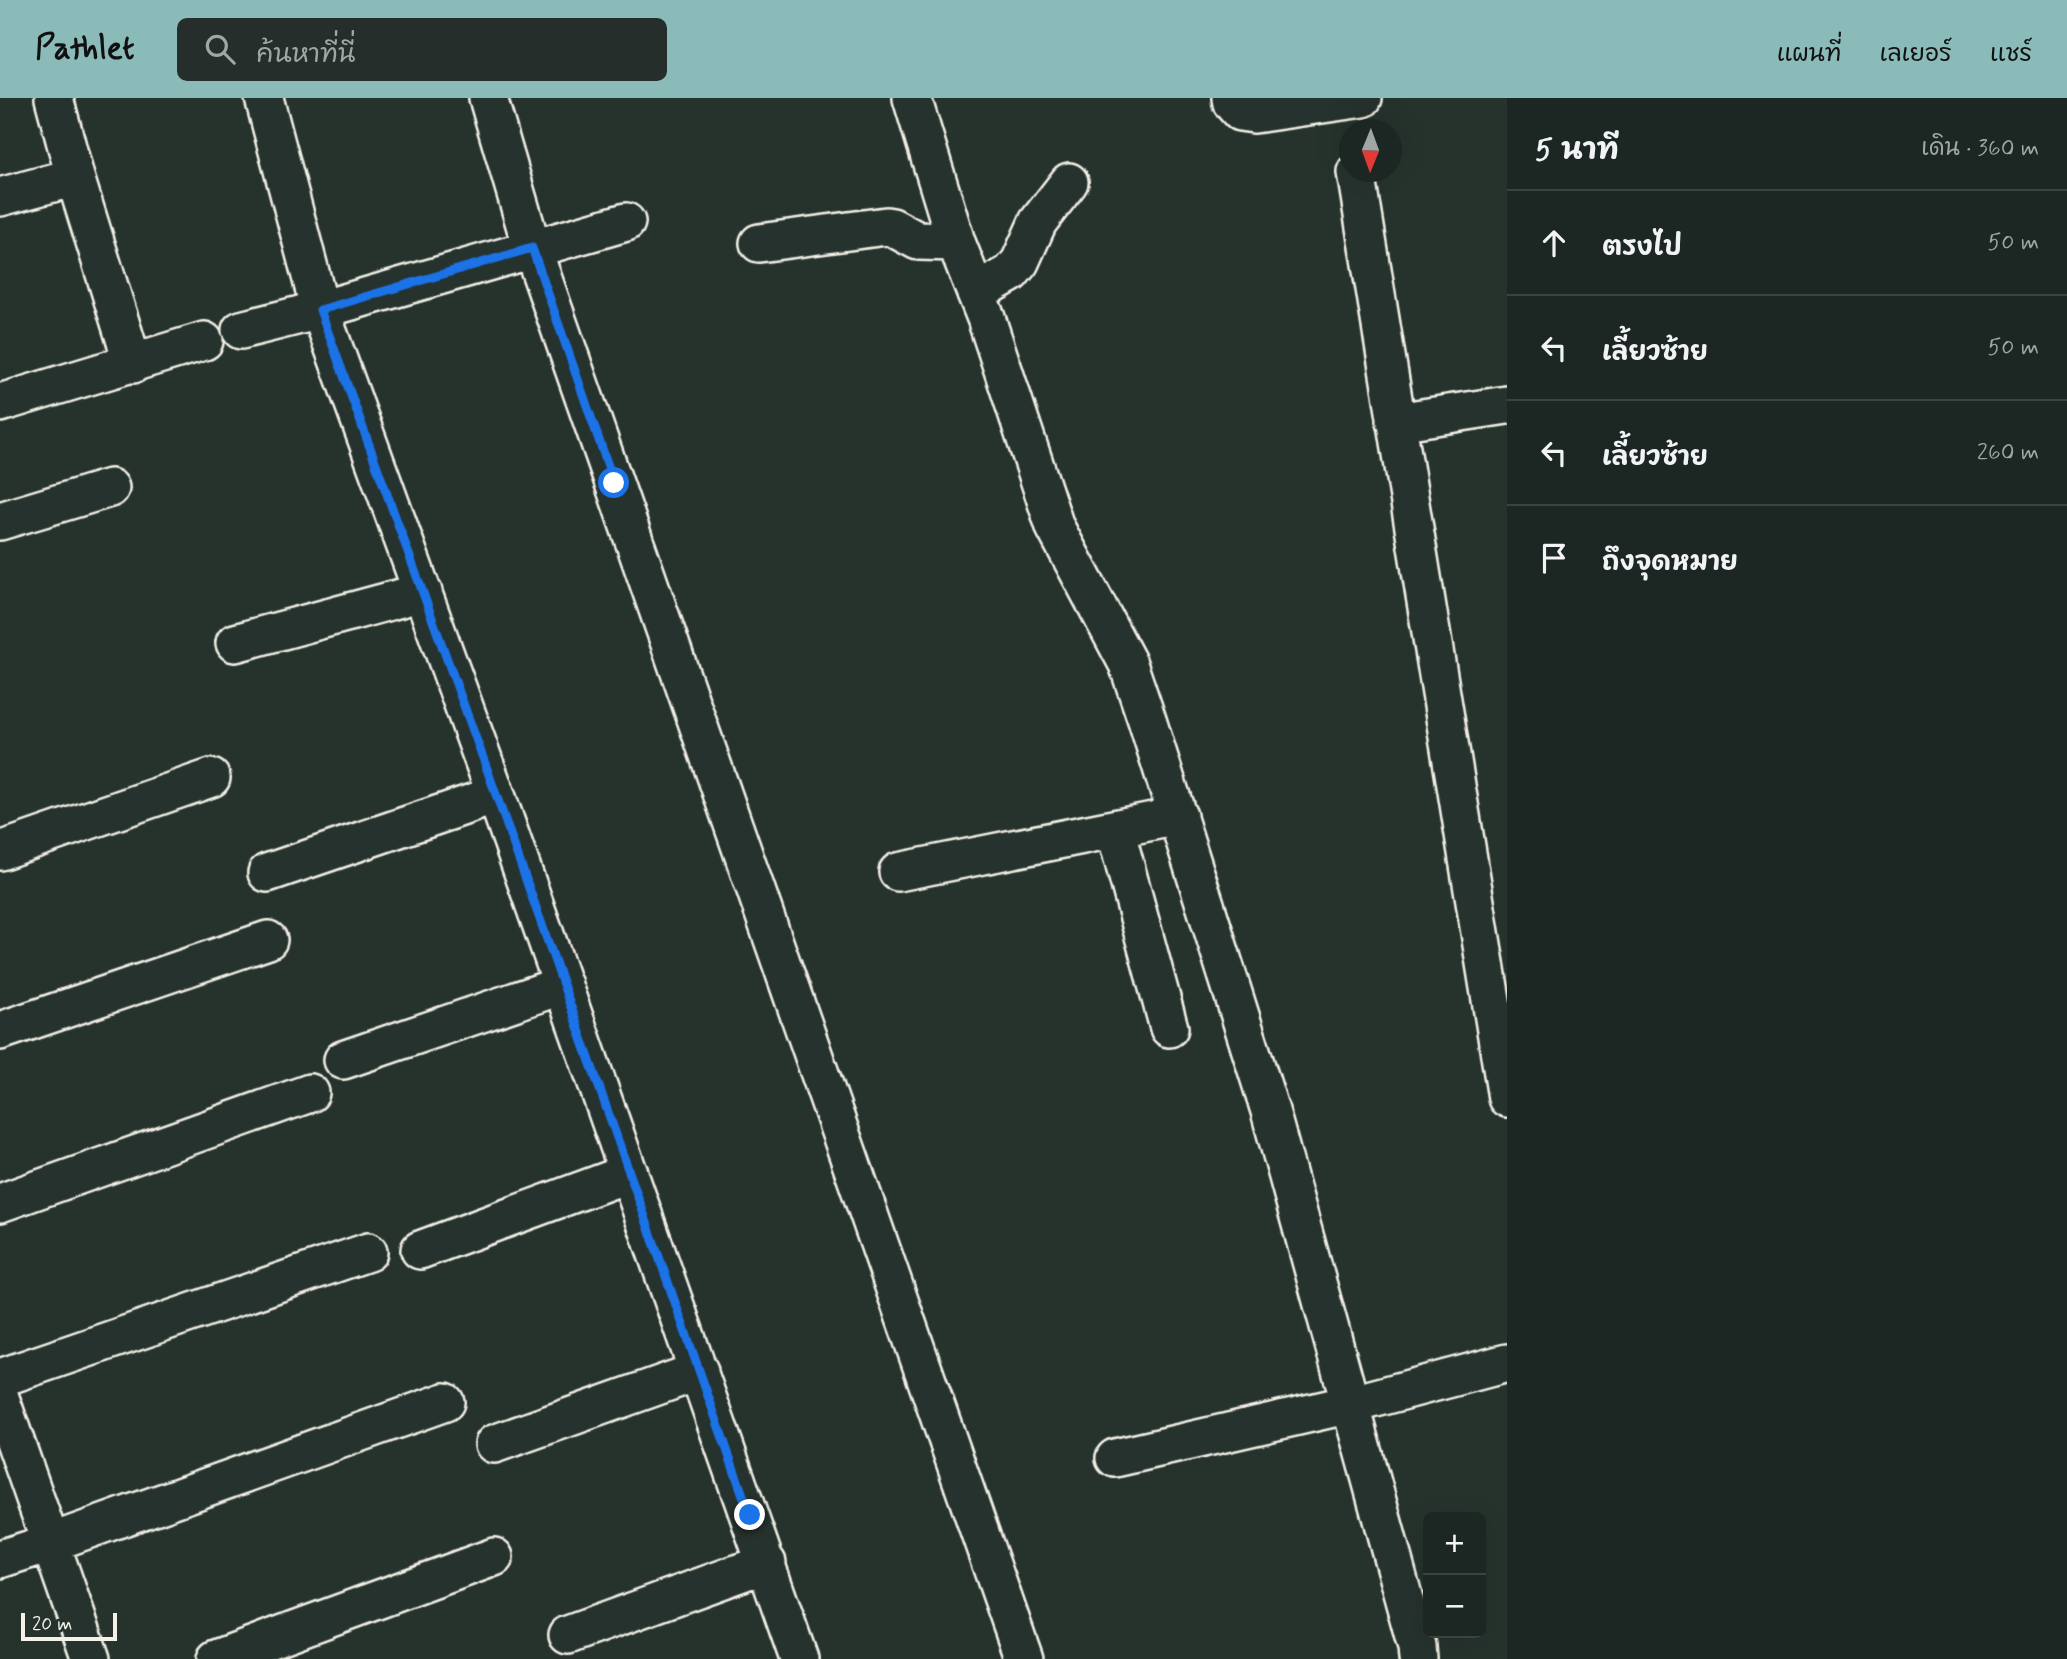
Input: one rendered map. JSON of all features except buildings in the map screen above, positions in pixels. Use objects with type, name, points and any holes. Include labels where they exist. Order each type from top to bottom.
[{"type":"street","points":[[54,98],[75,177],[133,364]]},
{"type":"street","points":[[264,98],[320,310],[424,592],[799,1659]]},
{"type":"street","points":[[488,98],[532,248],[1024,1659]]},
{"type":"street","points":[[912,98],[956,242],[976,293],[1055,527],[1128,664],[1178,816],[1270,1111],[1352,1404],[1414,1635],[1418,1659]]},
{"type":"street","points":[[1231,98],[1240,112],[1254,114],[1352,110]]},
{"type":"street","points":[[0,197],[75,177]]},
{"type":"street","points":[[976,293],[1011,273],[1020,262],[1038,222],[1069,182]]},
{"type":"street","points":[[1358,182],[1507,1098]]},
{"type":"street","points":[[240,330],[320,310],[626,222]]},
{"type":"street","points":[[759,243],[886,226],[918,241],[956,242]]},
{"type":"street","points":[[0,403],[204,341]]},
{"type":"street","points":[[1396,422],[1507,405]]},
{"type":"street","points":[[0,521],[110,488]]},
{"type":"street","points":[[235,643],[424,592]]},
{"type":"street","points":[[0,851],[211,778]]},
{"type":"street","points":[[267,873],[496,795]]},
{"type":"street","points":[[898,872],[1178,816]]},
{"type":"street","points":[[1115,829],[1169,1028]]},
{"type":"street","points":[[0,1031],[268,940]]},
{"type":"street","points":[[343,1060],[563,985]]},
{"type":"street","points":[[0,1203],[310,1093]]},
{"type":"street","points":[[420,1250],[629,1172]]},
{"type":"street","points":[[0,1378],[368,1252]]},
{"type":"street","points":[[1115,1458],[1352,1404],[1507,1363]]},
{"type":"street","points":[[494,1444],[699,1371]]},
{"type":"street","points":[[0,1398],[91,1659]]},
{"type":"street","points":[[0,1559],[445,1402]]},
{"type":"street","points":[[216,1659],[494,1557]]},
{"type":"street","points":[[568,1635],[767,1563]]},
{"type":"route","points":[[614,483],[532,248],[320,310],[424,592],[750,1515]]}]
